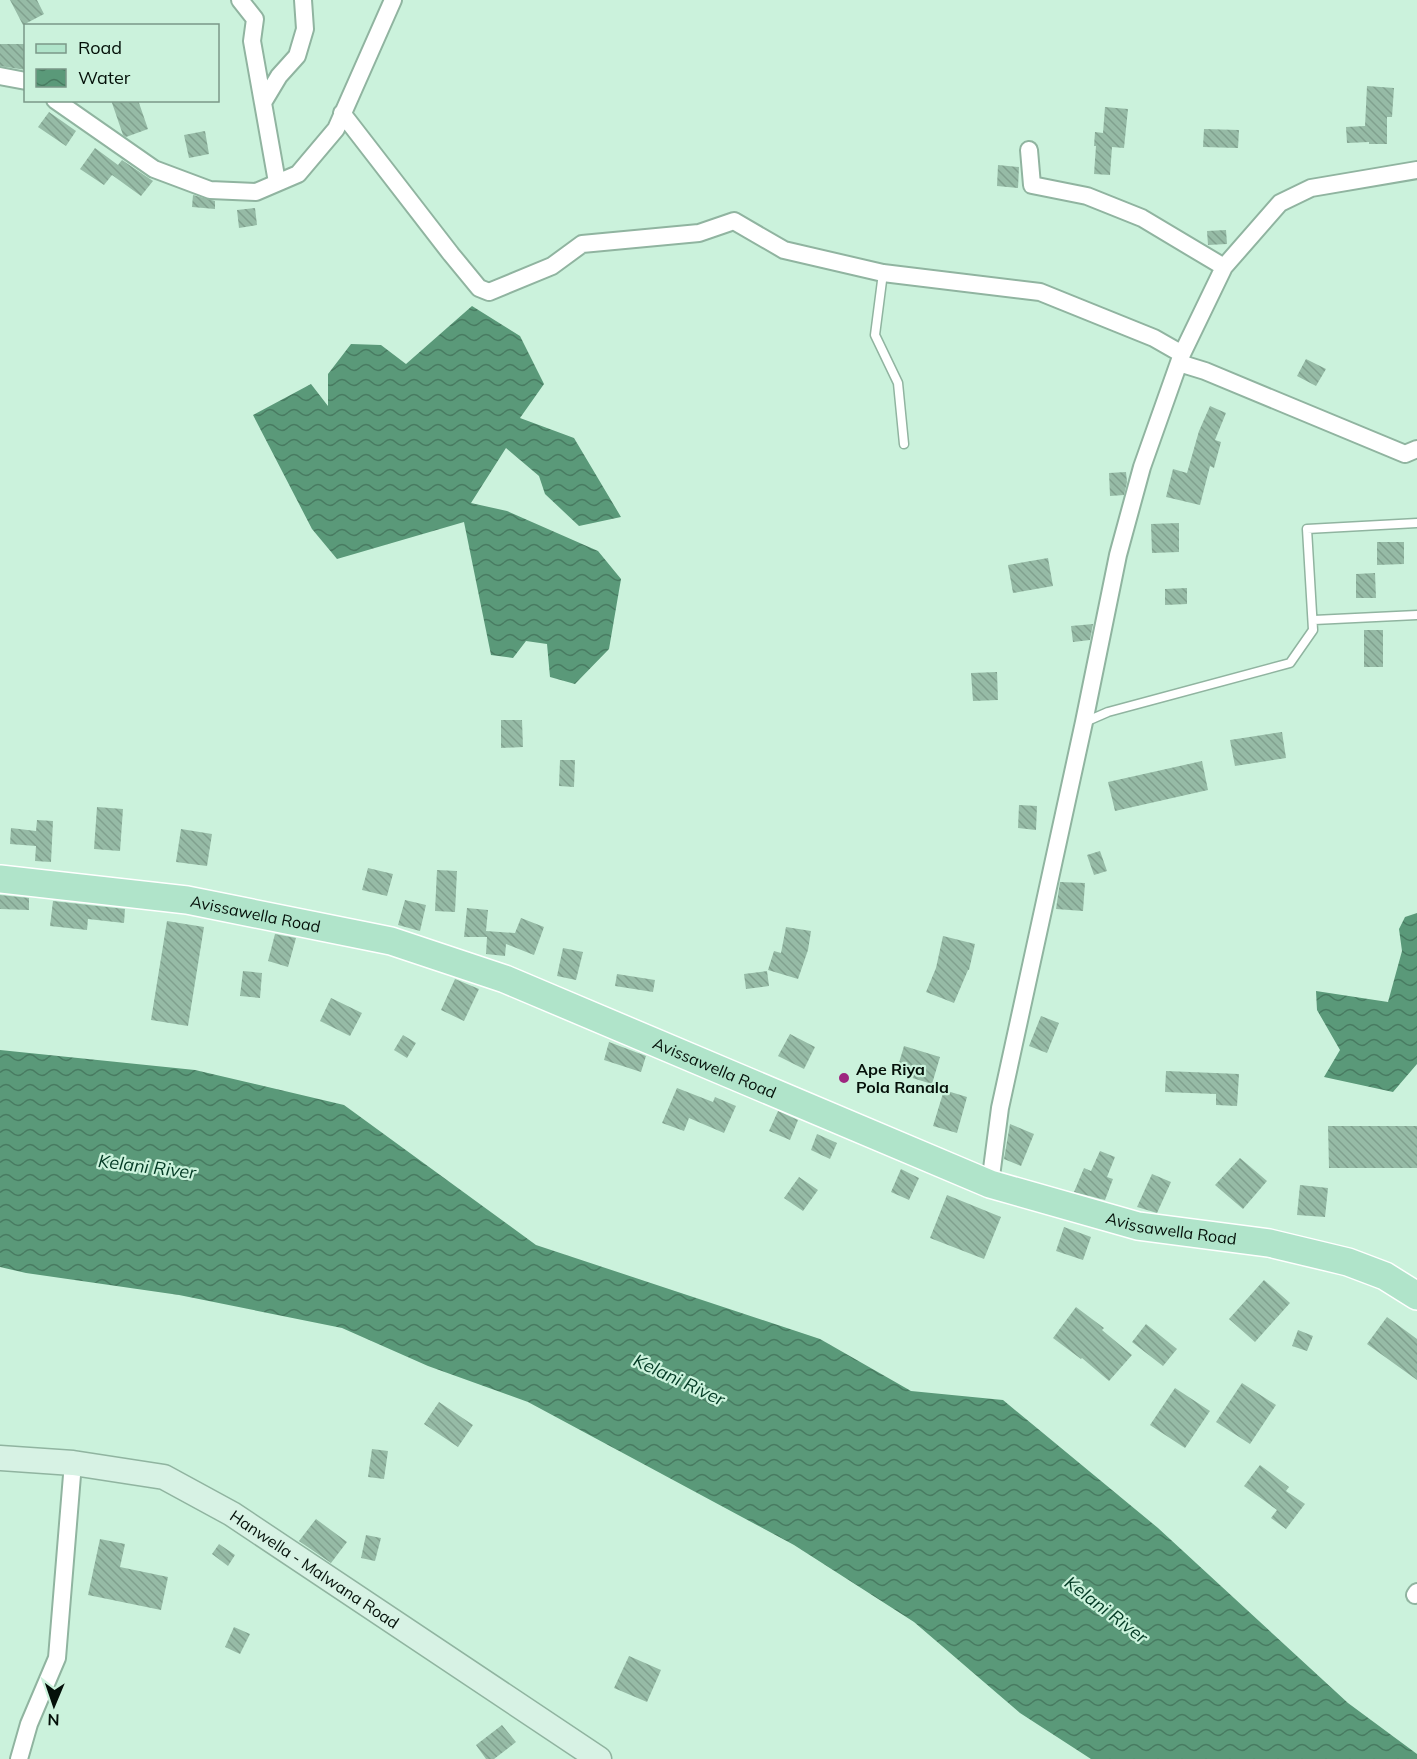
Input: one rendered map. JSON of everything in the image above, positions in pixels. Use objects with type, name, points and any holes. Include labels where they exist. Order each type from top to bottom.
[{"type":"main road","name":"Avissawella Road","points":[[0,879],[187,900],[391,941],[505,979],[990,1184],[1138,1226],[1269,1243],[1348,1262],[1385,1276],[1417,1296]]},
{"type":"street","points":[[240,0],[255,19],[252,41],[277,182]]},
{"type":"street","points":[[264,101],[279,76],[297,56],[305,30],[303,0]]},
{"type":"street","points":[[58,102],[154,169],[210,190],[256,192],[298,174],[336,129],[393,0]]},
{"type":"street","points":[[0,76],[24,81]]},
{"type":"street","points":[[342,113],[451,254],[479,288],[489,292],[552,266],[582,244],[699,233],[735,221],[784,250],[883,273],[1040,292],[1154,338],[1181,359],[1205,371],[1405,454],[1417,449]]},
{"type":"street","points":[[1029,150],[1032,185],[1087,196],[1142,218],[1224,267]]},
{"type":"street","points":[[990,1184],[1000,1108],[1118,555],[1142,466],[1181,359],[1224,267],[1280,203],[1311,188],[1417,170]]},
{"type":"street","name":"Hanwella - Malwana Road","points":[[0,1458],[73,1463],[164,1477],[232,1514],[599,1759]]},
{"type":"street","points":[[19,1759],[29,1724],[57,1658],[73,1463]]},
{"type":"lane","points":[[883,273],[875,335],[898,383],[904,444]]},
{"type":"lane","points":[[1084,722],[1108,712],[1290,663],[1313,630],[1307,529],[1417,523]]},
{"type":"lane","points":[[1314,620],[1417,615]]},
{"type":"water","points":[[472,306],[520,336],[544,384],[520,418],[574,438],[621,517],[579,526],[545,494],[539,476],[506,448],[471,503],[507,511],[598,551],[621,579],[609,649],[575,684],[550,677],[547,644],[526,641],[513,658],[491,655],[464,522],[337,559],[312,529],[253,415],[311,384],[328,406],[328,374],[351,344],[381,345],[406,364]]},
{"type":"water","points":[[1417,913],[1417,1064],[1393,1092],[1324,1077],[1340,1050],[1317,1010],[1316,991],[1388,1002],[1402,951],[1399,929],[1405,917]]},
{"type":"water","name":"Kelani River","points":[[0,1050],[195,1070],[344,1105],[536,1245],[820,1339],[911,1391],[1003,1400],[1158,1528],[1348,1703],[1417,1754],[1417,1759],[1091,1759],[1020,1713],[914,1622],[794,1545],[528,1402],[428,1366],[342,1328],[179,1295],[26,1273],[0,1267]]},
{"type":"building","points":[[10,0],[37,0],[44,14],[23,25]]},
{"type":"building","points":[[0,44],[24,44],[24,70],[0,66]]},
{"type":"building","points":[[1367,86],[1394,88],[1392,117],[1387,117],[1387,144],[1347,143],[1346,127],[1365,126]]},
{"type":"building","points":[[112,102],[139,102],[148,129],[126,137],[123,135]]},
{"type":"building","points":[[1105,107],[1128,109],[1124,148],[1112,147],[1110,175],[1094,174],[1095,132],[1103,133]]},
{"type":"building","points":[[49,112],[76,131],[66,146],[38,127]]},
{"type":"building","points":[[1204,129],[1239,130],[1238,148],[1203,147]]},
{"type":"building","points":[[205,131],[209,154],[189,158],[184,135]]},
{"type":"building","points":[[95,148],[118,165],[122,160],[153,181],[141,196],[112,175],[104,185],[80,169]]},
{"type":"building","points":[[998,165],[1019,167],[1018,188],[997,186]]},
{"type":"building","points":[[193,195],[215,201],[215,209],[192,207]]},
{"type":"building","points":[[255,208],[257,225],[239,228],[237,210]]},
{"type":"building","points":[[1226,230],[1227,244],[1208,245],[1207,231]]},
{"type":"building","points":[[1306,359],[1326,369],[1316,386],[1297,376]]},
{"type":"building","points":[[1210,406],[1226,413],[1215,440],[1221,442],[1214,468],[1210,466],[1200,505],[1166,497],[1173,469],[1187,473],[1199,431]]},
{"type":"building","points":[[1126,472],[1127,482],[1124,495],[1110,496],[1109,473]]},
{"type":"building","points":[[1179,523],[1179,552],[1152,553],[1151,524]]},
{"type":"building","points":[[1377,542],[1404,542],[1404,564],[1377,565]]},
{"type":"building","points":[[1048,558],[1053,586],[1013,593],[1008,565]]},
{"type":"building","points":[[1375,573],[1376,598],[1356,598],[1356,574]]},
{"type":"building","points":[[1187,588],[1187,604],[1165,605],[1165,589]]},
{"type":"building","points":[[1093,624],[1090,640],[1073,642],[1071,626]]},
{"type":"building","points":[[1364,630],[1383,630],[1383,667],[1364,667]]},
{"type":"building","points":[[997,672],[998,700],[973,701],[971,673]]},
{"type":"building","points":[[501,720],[522,720],[523,747],[501,748]]},
{"type":"building","points":[[1282,732],[1286,758],[1235,766],[1230,740]]},
{"type":"building","points":[[560,760],[575,760],[574,787],[559,786]]},
{"type":"building","points":[[1202,761],[1208,790],[1115,811],[1108,782]]},
{"type":"building","points":[[1019,805],[1037,806],[1036,830],[1018,828]]},
{"type":"building","points":[[97,807],[123,809],[120,851],[94,849]]},
{"type":"building","points":[[37,820],[53,821],[51,862],[35,861],[36,846],[10,844],[11,828],[36,831]]},
{"type":"building","points":[[181,829],[212,834],[207,866],[176,862]]},
{"type":"building","points":[[1100,851],[1107,871],[1094,875],[1087,855]]},
{"type":"building","points":[[368,868],[393,874],[387,896],[362,890]]},
{"type":"building","points":[[437,870],[457,871],[455,912],[435,911]]},
{"type":"building","points":[[1060,882],[1085,883],[1083,911],[1056,909]]},
{"type":"building","points":[[0,895],[29,898],[29,910],[0,909]]},
{"type":"building","points":[[405,900],[426,905],[420,931],[398,925]]},
{"type":"building","points":[[53,901],[125,909],[124,923],[88,919],[87,930],[50,926]]},
{"type":"building","points":[[467,908],[488,910],[486,931],[515,933],[521,918],[544,927],[534,955],[506,944],[505,956],[486,954],[487,937],[464,937]]},
{"type":"building","points":[[167,921],[204,927],[188,1026],[151,1020]]},
{"type":"building","points":[[786,927],[811,931],[808,950],[798,979],[768,970],[774,951],[781,953]]},
{"type":"building","points":[[275,934],[296,938],[288,967],[268,961]]},
{"type":"building","points":[[943,936],[975,944],[969,970],[954,1003],[926,992],[936,968]]},
{"type":"building","points":[[563,948],[583,952],[576,980],[557,976]]},
{"type":"building","points":[[243,971],[262,973],[260,998],[240,996]]},
{"type":"building","points":[[767,971],[769,986],[746,989],[744,974]]},
{"type":"building","points":[[617,974],[655,980],[653,992],[615,986]]},
{"type":"building","points":[[455,979],[479,989],[464,1021],[441,1010]]},
{"type":"building","points":[[331,998],[362,1013],[350,1036],[320,1021]]},
{"type":"building","points":[[1041,1016],[1059,1023],[1047,1053],[1029,1046]]},
{"type":"building","points":[[790,1034],[815,1047],[804,1069],[778,1056]]},
{"type":"building","points":[[403,1035],[416,1043],[407,1058],[394,1050]]},
{"type":"building","points":[[609,1042],[646,1056],[641,1072],[604,1060]]},
{"type":"building","points":[[904,1046],[940,1057],[932,1084],[896,1073]]},
{"type":"building","points":[[1166,1071],[1239,1074],[1237,1106],[1216,1105],[1216,1094],[1165,1092]]},
{"type":"building","points":[[677,1088],[713,1102],[715,1097],[736,1106],[724,1133],[689,1118],[684,1131],[662,1123]]},
{"type":"building","points":[[944,1090],[967,1097],[957,1133],[933,1126]]},
{"type":"building","points":[[778,1111],[798,1120],[790,1140],[769,1131]]},
{"type":"building","points":[[1010,1124],[1034,1134],[1021,1166],[1004,1159]]},
{"type":"building","points":[[1328,1126],[1417,1126],[1417,1168],[1329,1168]]},
{"type":"building","points":[[817,1134],[837,1143],[830,1159],[811,1150]]},
{"type":"building","points":[[1100,1151],[1115,1157],[1107,1177],[1113,1179],[1105,1200],[1074,1192],[1084,1168],[1091,1171]]},
{"type":"building","points":[[1240,1158],[1267,1181],[1243,1209],[1215,1185]]},
{"type":"building","points":[[901,1169],[919,1178],[909,1200],[891,1192]]},
{"type":"building","points":[[1152,1174],[1171,1182],[1157,1213],[1137,1207]]},
{"type":"building","points":[[799,1177],[818,1190],[803,1211],[784,1198]]},
{"type":"building","points":[[1300,1185],[1328,1188],[1325,1217],[1297,1215]]},
{"type":"building","points":[[947,1195],[1001,1217],[984,1259],[930,1238]]},
{"type":"building","points":[[1064,1227],[1091,1237],[1083,1260],[1056,1251]]},
{"type":"building","points":[[1264,1280],[1290,1303],[1255,1342],[1229,1319]]},
{"type":"building","points":[[1076,1307],[1104,1328],[1102,1330],[1132,1355],[1109,1381],[1053,1338]]},
{"type":"building","points":[[1387,1317],[1417,1339],[1417,1380],[1367,1344]]},
{"type":"building","points":[[1146,1324],[1177,1349],[1163,1366],[1132,1342]]},
{"type":"building","points":[[1298,1330],[1313,1336],[1307,1351],[1292,1346]]},
{"type":"building","points":[[1242,1383],[1276,1405],[1250,1444],[1216,1422]]},
{"type":"building","points":[[1175,1388],[1210,1411],[1185,1448],[1150,1425]]},
{"type":"building","points":[[439,1402],[473,1425],[458,1447],[424,1424]]},
{"type":"building","points":[[372,1449],[388,1451],[384,1479],[368,1477]]},
{"type":"building","points":[[1260,1465],[1289,1487],[1286,1491],[1305,1504],[1286,1529],[1271,1518],[1277,1510],[1244,1486]]},
{"type":"building","points":[[316,1519],[347,1542],[331,1563],[299,1541]]},
{"type":"building","points":[[366,1535],[381,1538],[375,1561],[361,1558]]},
{"type":"building","points":[[100,1539],[125,1544],[120,1567],[168,1577],[161,1610],[88,1595]]},
{"type":"building","points":[[219,1544],[235,1555],[228,1566],[212,1554]]},
{"type":"building","points":[[234,1627],[250,1634],[240,1654],[225,1647]]},
{"type":"building","points":[[629,1656],[661,1670],[647,1702],[614,1688]]},
{"type":"building","points":[[502,1725],[516,1742],[494,1759],[486,1759],[476,1745]]},
{"type":"place","name":"Ape Riya Pola Ranala","points":[[844,1078]]}]
